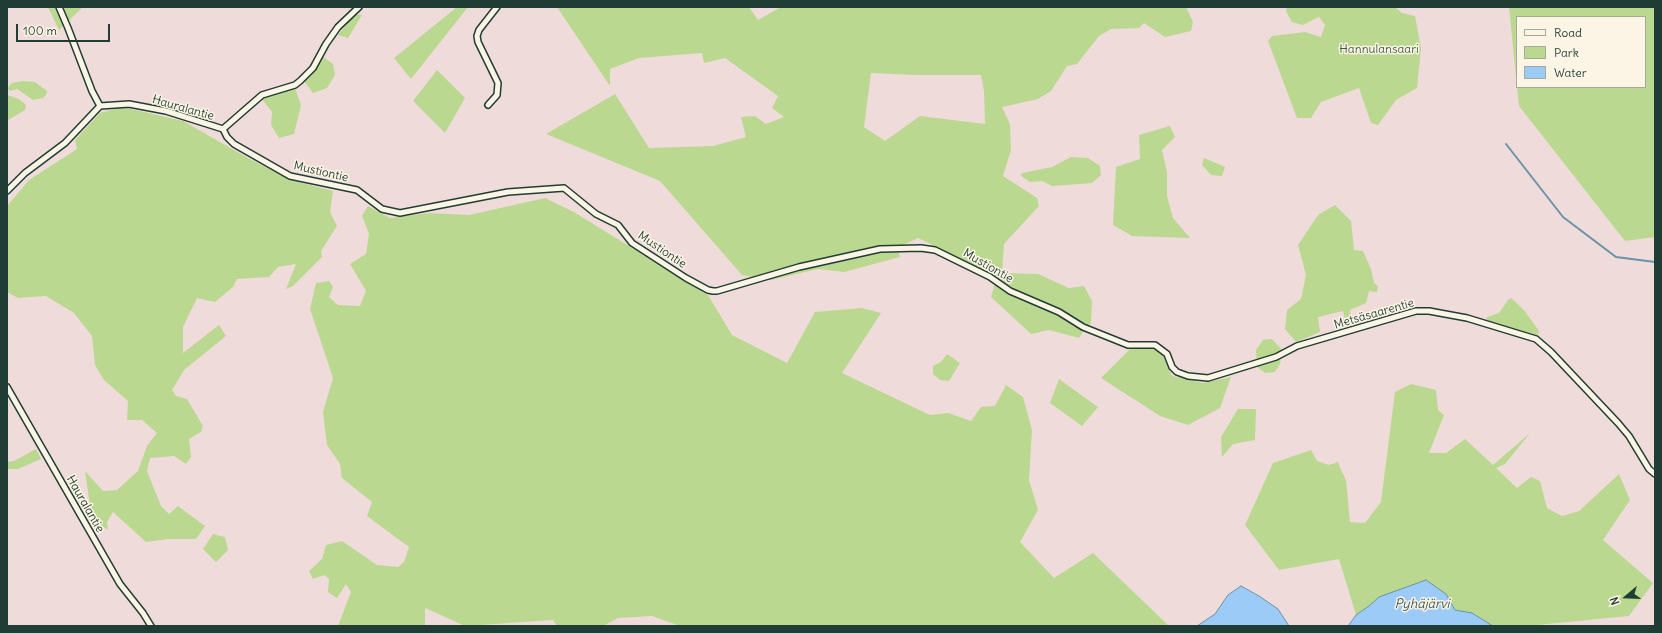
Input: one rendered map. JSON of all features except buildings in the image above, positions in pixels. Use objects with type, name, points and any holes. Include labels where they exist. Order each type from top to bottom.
[{"type":"street","points":[[7,191],[25,173],[65,143],[100,106],[92,91],[59,7]]},
{"type":"street","name":"Hauralantie","points":[[100,106],[129,104],[166,111],[223,129],[262,95],[294,85],[300,81],[313,68],[326,44],[338,27],[359,7]]},
{"type":"street","points":[[488,105],[497,95],[498,82],[478,42],[477,36],[479,30],[498,7]]},
{"type":"street","name":"Mustiontie","points":[[223,129],[227,137],[234,144],[290,176],[357,190],[382,209],[400,213],[508,192],[564,188],[596,214],[618,225],[632,244],[657,261],[708,290],[717,291],[800,267],[864,252],[897,248],[921,248],[935,250],[947,255],[990,277],[1010,291],[1059,312],[1083,327]]},
{"type":"street","name":"Metsäsaarentie","points":[[1083,327],[1128,345],[1155,345],[1168,354],[1172,367],[1177,372],[1188,376],[1208,378],[1276,357],[1297,346],[1416,311],[1429,311],[1467,318],[1536,339],[1551,352],[1618,423],[1629,436],[1649,469],[1655,474]]},
{"type":"street","name":"Hauralantie","points":[[7,387],[120,584],[144,613],[151,626]]},
{"type":"green space","points":[[48,7],[83,7],[59,30]]},
{"type":"green space","points":[[457,7],[468,7],[411,79],[394,58]]},
{"type":"green space","points":[[557,7],[749,7],[758,20],[781,7],[1186,7],[1193,22],[1191,31],[1165,37],[1144,23],[1139,28],[1111,29],[1099,36],[1077,64],[1067,66],[1051,91],[1038,99],[1002,107],[1010,124],[1011,150],[1003,176],[1037,198],[1039,206],[1004,244],[1002,273],[1038,274],[1069,288],[1084,286],[1092,301],[1091,323],[1079,338],[1049,330],[1031,334],[991,297],[997,277],[918,238],[897,248],[900,257],[844,272],[818,269],[771,280],[742,275],[660,181],[546,134],[615,94],[649,148],[713,146],[746,137],[741,117],[755,116],[766,124],[784,117],[772,108],[778,96],[725,58],[704,63],[702,53],[639,58],[610,69],[610,86]],"holes":[[[871,73],[981,75],[984,91],[985,124],[920,116],[885,141],[864,127]]]},
{"type":"green space","name":"Hannulansaari","points":[[1287,7],[1395,7],[1402,13],[1415,16],[1421,48],[1417,88],[1396,100],[1378,125],[1371,123],[1359,88],[1321,102],[1311,118],[1297,118],[1268,41],[1272,36],[1305,32],[1321,37],[1325,25],[1319,17],[1303,25],[1292,22],[1286,11]]},
{"type":"green space","points":[[1509,7],[1655,7],[1655,237],[1625,241],[1519,106],[1517,88],[1646,88],[1646,16],[1516,16],[1516,76]]},
{"type":"green space","points":[[355,14],[362,15],[348,38],[338,35]]},
{"type":"green space","points":[[322,56],[333,64],[335,75],[327,88],[313,93],[304,81],[317,68]]},
{"type":"green space","points":[[437,70],[465,98],[445,133],[413,101]]},
{"type":"green space","points":[[23,81],[35,82],[47,91],[46,95],[43,98],[33,100],[17,89],[10,91],[8,89],[12,83]]},
{"type":"green space","points":[[295,88],[301,105],[294,134],[279,138],[271,125],[272,112],[262,99]]},
{"type":"green space","points":[[7,95],[19,99],[26,105],[25,110],[8,120]]},
{"type":"green space","points":[[122,107],[183,121],[248,158],[291,180],[333,191],[330,212],[337,226],[321,251],[322,257],[293,286],[286,289],[296,264],[278,267],[269,277],[237,279],[233,287],[215,302],[197,298],[183,327],[183,353],[219,325],[226,336],[184,370],[172,390],[176,396],[187,399],[203,426],[201,432],[189,439],[191,457],[186,464],[174,456],[150,458],[147,471],[161,506],[169,514],[178,506],[205,526],[196,539],[168,539],[146,542],[113,512],[107,522],[108,530],[92,519],[85,471],[103,491],[117,490],[138,471],[147,446],[157,433],[142,420],[127,420],[128,401],[104,380],[95,365],[92,336],[74,313],[46,296],[18,298],[7,292],[7,206],[29,180],[77,149],[75,140],[100,113]]},
{"type":"green space","points":[[1170,126],[1175,137],[1162,150],[1167,172],[1167,196],[1173,218],[1190,238],[1132,236],[1113,225],[1116,167],[1140,159],[1139,135]]},
{"type":"green space","points":[[1071,157],[1088,158],[1100,166],[1101,175],[1092,183],[1052,186],[1042,181],[1030,182],[1021,176],[1022,173],[1052,167]]},
{"type":"green space","points":[[1204,158],[1225,167],[1222,176],[1211,175],[1202,165]]},
{"type":"green space","points":[[545,198],[574,212],[708,295],[732,335],[787,363],[815,312],[862,308],[881,313],[842,373],[930,415],[948,413],[971,421],[981,407],[995,406],[1006,385],[1023,397],[1032,430],[1029,480],[1038,510],[1020,542],[1054,578],[1093,553],[1169,626],[680,626],[652,616],[618,618],[603,626],[557,626],[553,620],[465,626],[425,608],[425,626],[338,626],[351,592],[346,584],[337,598],[328,592],[329,579],[324,575],[313,579],[309,571],[322,559],[326,545],[342,541],[377,565],[398,567],[404,562],[409,547],[367,516],[372,502],[342,478],[340,464],[327,445],[323,412],[333,378],[310,309],[316,283],[329,281],[333,287],[329,297],[338,305],[360,306],[366,291],[350,264],[366,254],[369,234],[362,216],[368,206],[390,218],[429,213],[469,215]]},
{"type":"green space","points":[[1335,205],[1351,221],[1354,250],[1363,251],[1371,269],[1374,283],[1378,286],[1377,292],[1369,291],[1366,303],[1350,310],[1351,321],[1346,322],[1343,311],[1318,317],[1320,332],[1296,342],[1285,329],[1287,310],[1301,299],[1306,275],[1298,245],[1318,215]]},
{"type":"green space","points":[[1511,298],[1524,310],[1539,331],[1538,335],[1486,321],[1487,317],[1499,313]]},
{"type":"green space","points":[[1272,339],[1282,350],[1280,364],[1275,372],[1265,373],[1257,367],[1256,350],[1263,340]]},
{"type":"green space","points":[[1131,348],[1161,351],[1172,376],[1203,383],[1231,377],[1220,408],[1188,425],[1160,416],[1101,378]]},
{"type":"green space","points":[[947,354],[960,363],[949,381],[940,380],[933,374],[933,366],[941,362]]},
{"type":"green space","points":[[1059,379],[1098,407],[1082,426],[1050,403]]},
{"type":"green space","points":[[1411,384],[1436,390],[1438,410],[1444,415],[1429,453],[1446,453],[1465,439],[1493,465],[1530,433],[1505,464],[1496,468],[1517,488],[1531,477],[1540,481],[1547,508],[1562,516],[1579,511],[1619,474],[1630,500],[1603,540],[1653,583],[1629,616],[1527,626],[1493,626],[1472,613],[1455,610],[1446,594],[1379,597],[1356,615],[1339,559],[1279,570],[1245,525],[1273,463],[1311,450],[1317,461],[1329,465],[1338,462],[1346,480],[1350,522],[1365,523],[1381,502],[1395,392]]},
{"type":"green space","points":[[1238,409],[1256,409],[1255,440],[1233,444],[1222,457],[1221,437]]},
{"type":"green space","points":[[36,449],[41,459],[18,469],[7,469],[7,462],[14,461]]},
{"type":"green space","points":[[213,534],[225,537],[228,550],[216,562],[203,549]]},
{"type":"water","name":"Pyhäjärvi","points":[[1426,580],[1446,594],[1455,610],[1472,613],[1493,626],[1348,626],[1356,615],[1379,597]]},
{"type":"water","points":[[1241,586],[1278,609],[1289,626],[1197,626],[1215,614],[1228,595]]},
{"type":"waterway","points":[[1506,144],[1563,217],[1616,257],[1655,262]]}]
